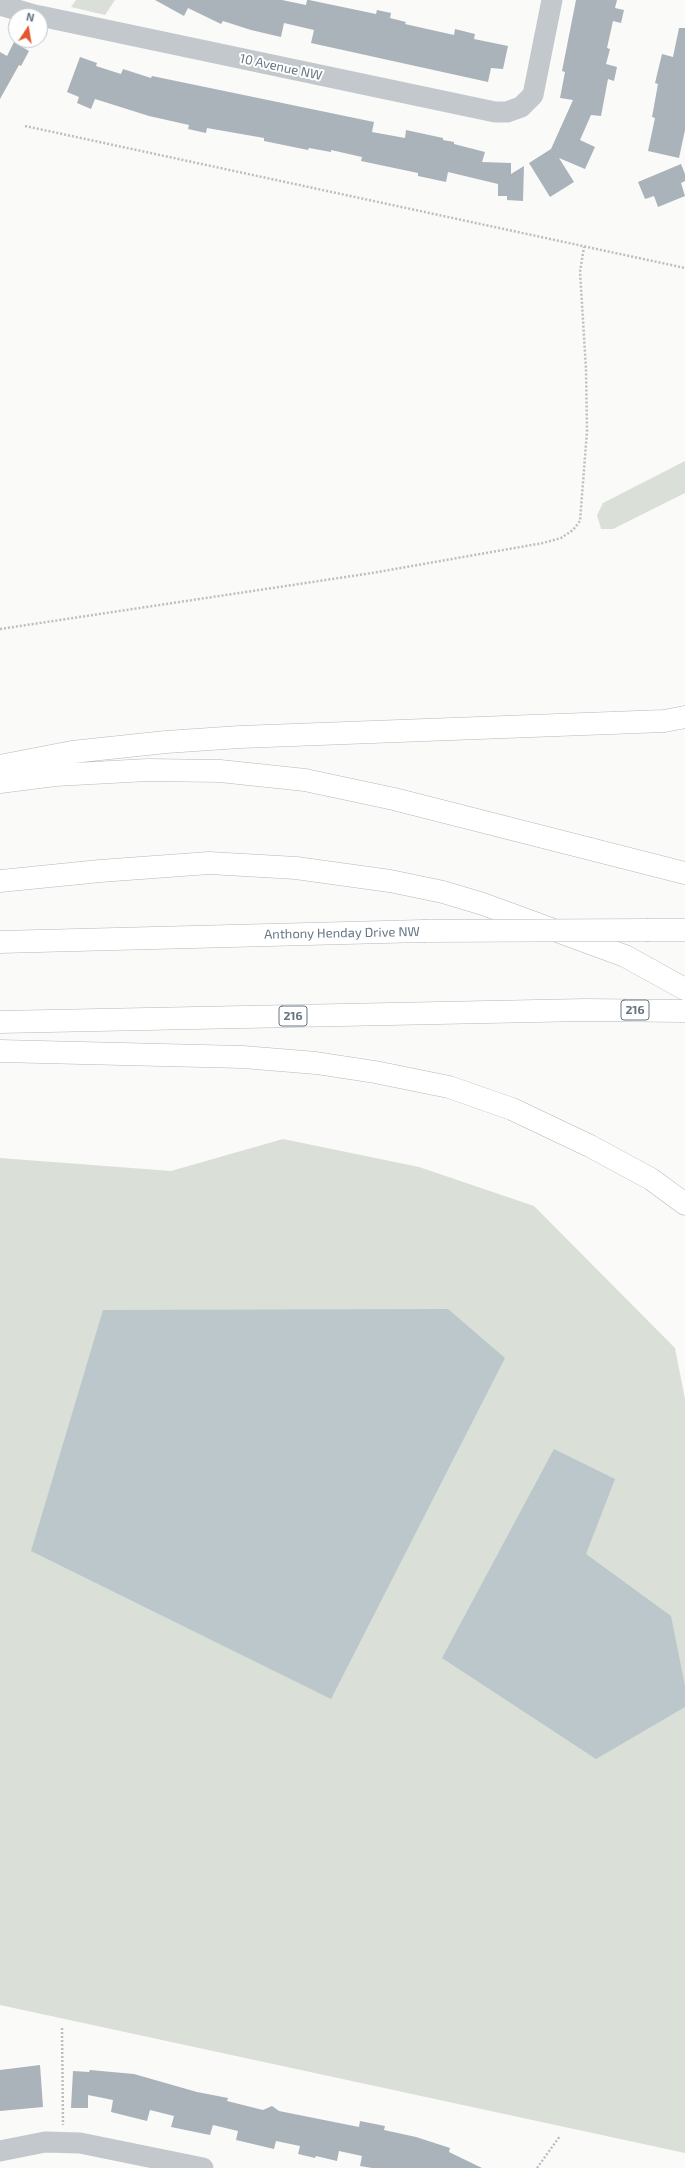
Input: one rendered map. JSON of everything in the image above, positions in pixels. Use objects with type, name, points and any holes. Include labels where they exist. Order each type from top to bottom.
[{"type":"highway","points":[[0,766],[72,752],[166,742],[240,737],[656,721],[685,717]]},
{"type":"highway","points":[[0,782],[55,775],[148,770],[220,771],[305,780],[394,799],[685,873]]},
{"type":"highway","points":[[0,881],[100,871],[209,864],[296,868],[390,881],[443,892],[491,907],[625,956],[685,989]]},
{"type":"highway","name":"Anthony Henday Drive NW","points":[[0,942],[423,931],[685,930]]},
{"type":"highway","name":"216","points":[[0,1022],[585,1010],[685,1011]]},
{"type":"highway","points":[[0,1051],[222,1056],[309,1062],[375,1072],[449,1087],[512,1109],[590,1146],[650,1179],[685,1204]]},
{"type":"street","name":"10 Avenue NW","points":[[48,18],[495,112],[507,112],[521,107],[532,95],[552,0]]},
{"type":"street","points":[[0,2151],[28,2144],[63,2142],[99,2146],[203,2168]]},
{"type":"path","points":[[25,126],[685,268]]},
{"type":"path","points":[[0,629],[372,573],[543,543],[561,538],[573,530],[580,521],[587,431],[586,369],[580,272],[584,247]]},
{"type":"path","points":[[62,2028],[63,2142]]},
{"type":"path","points":[[537,2168],[560,2136]]},
{"type":"shaded area","points":[[76,0],[115,0],[105,15],[71,7]]},
{"type":"shaded area","points":[[685,461],[685,493],[613,529],[601,529],[597,515],[603,503]]},
{"type":"shaded area","points":[[283,1139],[419,1167],[534,1206],[675,1348],[685,1399],[685,2153],[0,2005],[0,1158],[171,1171]]},
{"type":"shaded area","points":[[448,1309],[505,1358],[331,1699],[31,1551],[103,1310]]},
{"type":"shaded area","points":[[554,1449],[615,1479],[586,1554],[671,1616],[685,1686],[685,1707],[596,1759],[442,1658]]},
{"type":"building","points":[[155,0],[282,0],[306,5],[307,0],[309,0],[376,14],[377,10],[391,13],[390,18],[406,22],[405,24],[454,35],[455,29],[475,34],[474,39],[508,46],[503,69],[491,68],[488,82],[311,43],[314,30],[284,23],[281,37],[251,30],[223,21],[221,24],[188,8],[184,16]]},
{"type":"building","points":[[576,0],[617,0],[615,8],[624,10],[621,23],[613,21],[607,48],[610,49],[606,64],[617,67],[614,81],[608,79],[601,116],[591,115],[580,140],[595,147],[585,169],[559,158],[574,182],[550,197],[529,163],[551,149],[573,100],[560,98],[565,72],[562,71]]},
{"type":"building","points":[[679,28],[685,28],[685,130],[679,158],[648,151],[655,118],[652,117],[658,84],[655,83],[662,54],[673,57]]},
{"type":"building","points":[[11,48],[24,48],[29,51],[21,66],[19,65],[0,99],[0,52],[7,56]]},
{"type":"building","points":[[80,57],[97,63],[96,66],[121,74],[123,69],[151,78],[152,76],[374,122],[372,132],[405,138],[406,130],[443,138],[443,140],[454,142],[454,144],[485,152],[482,162],[511,163],[511,174],[524,166],[523,201],[507,200],[507,196],[498,196],[498,184],[448,172],[446,182],[418,176],[418,173],[361,161],[362,157],[331,150],[331,152],[309,148],[308,150],[264,141],[264,138],[207,128],[206,133],[188,129],[189,125],[149,116],[95,99],[91,109],[77,103],[79,97],[67,92]]},
{"type":"building","points":[[681,164],[685,174],[685,181],[681,183],[685,196],[658,207],[654,196],[645,199],[638,182]]},
{"type":"building","points":[[40,2065],[43,2107],[0,2111],[0,2070]]},
{"type":"building","points":[[90,2070],[134,2074],[197,2092],[228,2098],[227,2101],[263,2110],[272,2106],[279,2111],[359,2127],[360,2121],[385,2126],[384,2130],[416,2137],[450,2148],[449,2152],[482,2168],[372,2168],[360,2166],[362,2156],[339,2151],[337,2161],[316,2156],[315,2158],[298,2154],[300,2146],[276,2141],[274,2149],[236,2140],[238,2131],[213,2125],[210,2135],[171,2127],[174,2116],[150,2110],[147,2121],[111,2112],[113,2100],[88,2095],[88,2108],[71,2108],[73,2071],[89,2072]]}]
